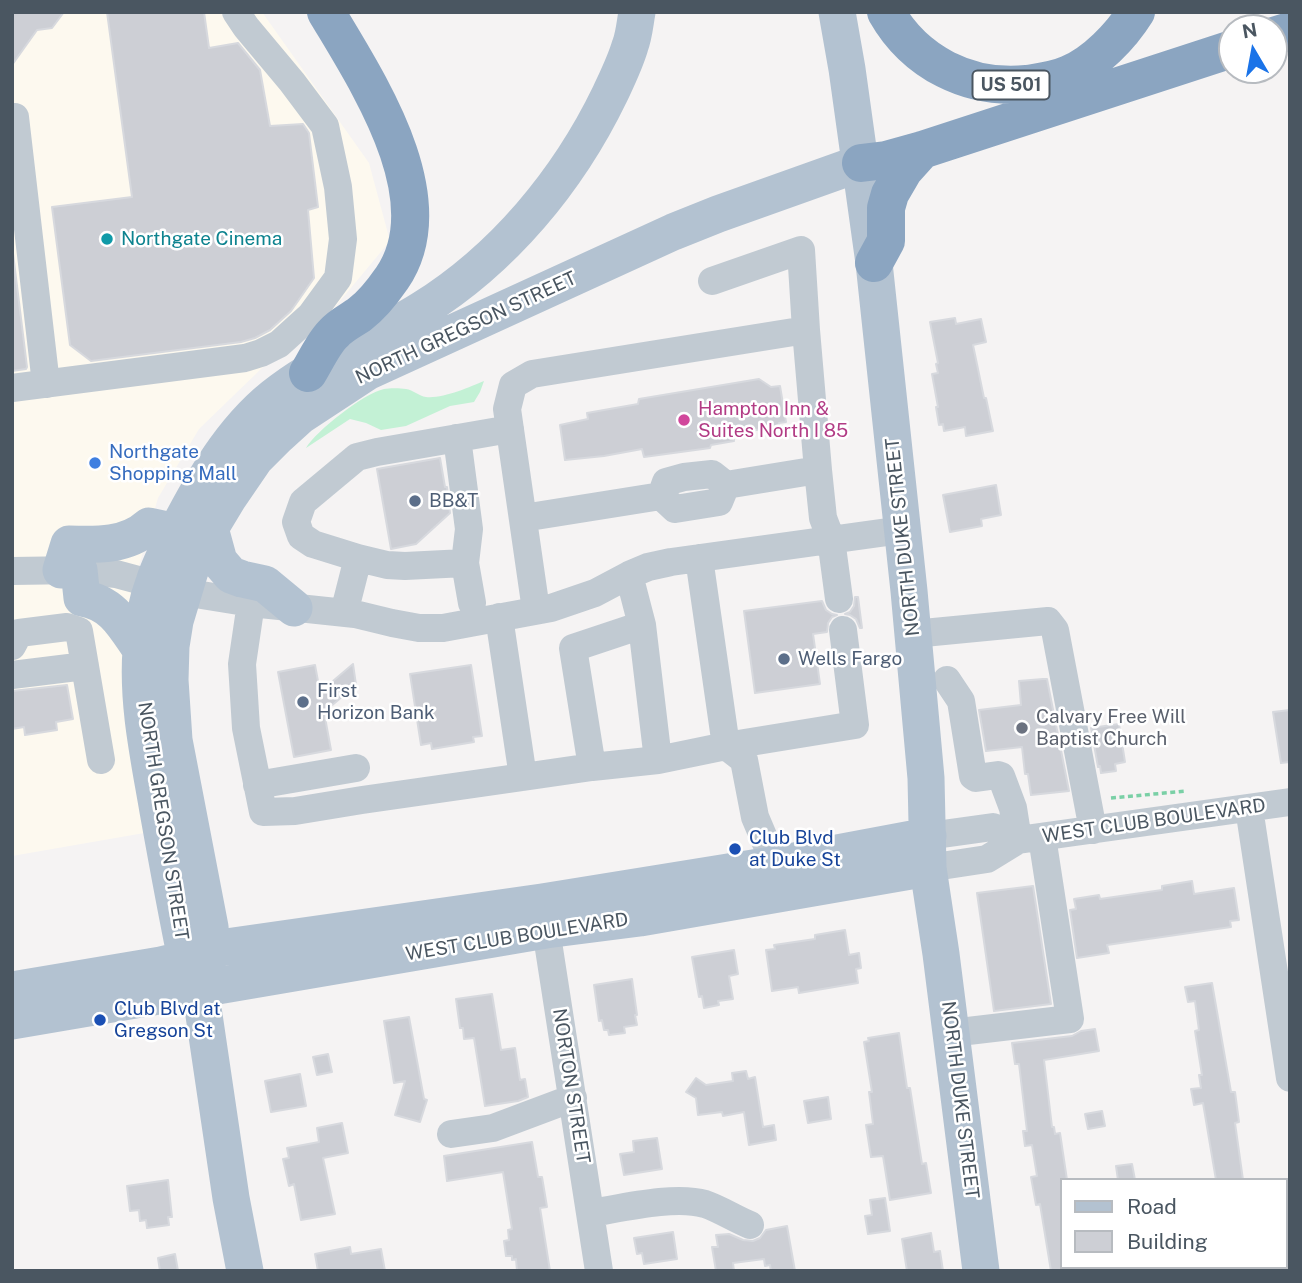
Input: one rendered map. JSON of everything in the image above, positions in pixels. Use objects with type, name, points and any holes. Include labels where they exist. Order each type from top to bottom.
[{"type":"highway","points":[[308,373],[333,333],[363,312],[393,277],[408,242],[411,215],[403,163],[378,102],[326,12]]},
{"type":"highway","name":"US 501","points":[[886,12],[912,47],[932,63],[965,78],[1011,85],[1041,82],[1069,74],[1114,41],[1136,12]]},
{"type":"highway","points":[[861,163],[886,160],[922,150],[1218,54]]},
{"type":"highway","points":[[874,262],[886,241],[890,194],[904,170],[922,150]]},
{"type":"main road","name":"NORTH GREGSON STREET","points":[[245,1271],[229,1185],[199,966],[146,743],[141,650],[146,614],[168,587],[193,530],[207,475],[254,414],[280,391],[308,373],[423,309],[461,282],[521,227],[564,172],[598,118],[631,45],[637,12]]},
{"type":"main road","name":"NORTH DUKE STREET","points":[[837,12],[874,262],[902,530],[928,633],[932,681],[926,778],[928,852],[981,1271]]},
{"type":"main road","name":"NORTH GREGSON STREET","points":[[193,530],[229,497],[256,459],[300,416],[367,372],[673,232],[861,163]]},
{"type":"main road","points":[[141,650],[116,614],[95,600],[82,598],[70,570],[69,544],[96,545],[115,542],[132,538],[149,526],[193,530],[231,575],[265,584],[294,608]]},
{"type":"main road","name":"NORTH GREGSON STREET","points":[[168,587],[175,621],[170,680],[174,740],[210,927],[199,966]]},
{"type":"main road","name":"WEST CLUB BOULEVARD","points":[[544,916],[653,916],[928,852]]},
{"type":"main road","name":"WEST CLUB BOULEVARD","points":[[12,990],[544,916],[784,863],[928,852]]},
{"type":"main road","name":"WEST CLUB BOULEVARD","points":[[12,1021],[199,966]]},
{"type":"street","points":[[12,388],[245,358],[261,353],[279,344],[311,314],[338,278],[343,239],[338,187],[325,126],[236,12]]},
{"type":"street","points":[[12,117],[15,117],[46,384]]},
{"type":"street","points":[[712,281],[801,250],[818,470],[839,599]]},
{"type":"street","points":[[536,610],[507,409],[513,385],[532,374],[806,330]]},
{"type":"street","points":[[465,563],[405,566],[358,558],[313,544],[301,536],[296,522],[303,502],[358,457],[510,429]]},
{"type":"street","points":[[457,438],[468,529],[465,563],[472,603]]},
{"type":"street","points":[[523,518],[661,496],[666,482],[684,477],[712,474],[726,485],[818,470]]},
{"type":"street","points":[[12,571],[70,570],[116,574],[251,603],[355,614],[419,628],[443,628],[561,605],[595,593],[648,567],[902,530]]},
{"type":"street","points":[[344,613],[358,558]]},
{"type":"street","points":[[699,558],[726,746],[744,760],[755,817],[766,843],[784,863]]},
{"type":"street","points":[[629,575],[642,625],[659,760]]},
{"type":"street","points":[[251,603],[242,664],[246,728],[263,813],[295,811],[592,767],[659,760],[855,725],[844,630]]},
{"type":"street","points":[[499,617],[523,777]]},
{"type":"street","points":[[928,633],[1048,621],[1055,630],[1093,830]]},
{"type":"street","points":[[592,767],[573,648],[642,625]]},
{"type":"street","points":[[12,647],[19,633],[67,627],[79,631],[101,760]]},
{"type":"street","points":[[12,657],[83,652]]},
{"type":"street","points":[[12,667],[83,652]]},
{"type":"street","points":[[12,675],[83,652]]},
{"type":"street","points":[[932,681],[961,701],[973,776],[1001,776],[1013,808],[1030,838],[1070,1018],[951,1033]]},
{"type":"street","points":[[257,785],[356,768]]},
{"type":"street","name":"WEST CLUB BOULEVARD","points":[[928,852],[987,859],[1030,838],[1290,802]]},
{"type":"street","points":[[1249,808],[1290,1078]]},
{"type":"street","name":"NORTON STREET","points":[[544,916],[599,1271]]},
{"type":"street","points":[[451,1134],[493,1128],[573,1098]]},
{"type":"street","points":[[591,1213],[692,1201],[708,1205],[750,1225]]},
{"type":"path","points":[[1086,800],[1192,790]]},
{"type":"shaded area","name":"Northgate Shopping Mall","points":[[12,12],[262,12],[369,163],[390,241],[325,319],[262,368],[199,429],[158,498],[124,619],[150,832],[12,856]]},
{"type":"green space","points":[[484,381],[474,402],[450,406],[406,426],[381,430],[350,419],[306,448],[341,414],[375,392],[404,389],[433,397],[456,392]]},
{"type":"building","points":[[12,12],[64,12],[52,28],[37,30],[12,65]]},
{"type":"building","points":[[107,12],[204,12],[209,48],[238,43],[260,70],[270,126],[303,124],[309,133],[318,207],[308,210],[314,278],[291,311],[270,330],[255,338],[91,361],[70,345],[52,207],[132,197]]},
{"type":"building","points":[[12,245],[27,367],[12,371]]},
{"type":"building","points":[[955,318],[956,324],[981,319],[986,342],[973,345],[993,431],[966,436],[965,427],[944,431],[943,424],[939,425],[932,374],[938,373],[938,363],[930,322]]},
{"type":"building","name":"Hampton Inn & Suites North I 85","points":[[759,379],[771,387],[780,386],[786,422],[779,423],[778,427],[733,433],[734,441],[711,445],[710,448],[644,457],[642,449],[565,460],[560,425],[588,419],[587,413],[638,404],[639,399]]},
{"type":"building","name":"BB&T","points":[[440,458],[450,513],[416,544],[391,549],[377,469]]},
{"type":"building","points":[[996,485],[1001,515],[981,519],[982,526],[950,532],[943,495]]},
{"type":"building","points":[[855,597],[858,597],[862,628],[856,619],[845,614],[854,606]]},
{"type":"building","name":"Wells Fargo","points":[[822,601],[826,610],[837,615],[828,623],[827,632],[813,634],[820,684],[755,693],[744,611]]},
{"type":"building","name":"First Horizon Bank","points":[[353,664],[356,685],[324,712],[331,750],[294,757],[278,672],[315,665],[320,692]]},
{"type":"building","points":[[471,665],[482,736],[473,737],[474,742],[432,749],[431,743],[421,745],[410,674]]},
{"type":"building","name":"Calvary Free Will Baptist Church","points":[[1047,679],[1069,791],[1031,795],[1022,747],[986,751],[979,710],[1021,705],[1019,681]]},
{"type":"building","points":[[67,685],[73,719],[56,722],[57,730],[25,735],[24,727],[12,729],[12,691]]},
{"type":"building","points":[[1290,710],[1290,762],[1281,763],[1273,712]]},
{"type":"building","points":[[1119,724],[1125,762],[1115,764],[1116,771],[1101,773],[1091,728]]},
{"type":"building","points":[[1192,881],[1194,894],[1234,888],[1239,920],[1230,921],[1231,927],[1107,945],[1109,953],[1077,958],[1070,910],[1076,909],[1074,899],[1099,895],[1100,899],[1162,890],[1162,886]]},
{"type":"building","points":[[1033,886],[1051,1004],[994,1011],[977,893]]},
{"type":"building","points":[[845,930],[849,955],[859,953],[861,968],[856,969],[858,983],[799,993],[798,987],[772,991],[766,950],[775,949],[774,945],[815,939],[815,935]]},
{"type":"building","points":[[734,950],[738,974],[729,976],[733,999],[718,1001],[719,1005],[704,1008],[702,996],[699,997],[692,957]]},
{"type":"building","points":[[632,979],[637,1025],[624,1027],[625,1033],[609,1035],[608,1030],[604,1030],[602,1020],[599,1021],[594,985]]},
{"type":"building","points":[[1212,983],[1231,1092],[1235,1092],[1239,1122],[1235,1123],[1243,1178],[1216,1178],[1203,1103],[1194,1105],[1191,1089],[1201,1088],[1199,1075],[1202,1075],[1195,1031],[1199,1030],[1195,1001],[1188,1002],[1185,987]]},
{"type":"building","points":[[492,994],[501,1050],[515,1048],[520,1080],[525,1079],[528,1097],[485,1106],[474,1038],[464,1039],[456,999]]},
{"type":"building","points":[[409,1017],[424,1099],[427,1100],[420,1122],[395,1115],[405,1081],[394,1083],[384,1021]]},
{"type":"building","points":[[1095,1029],[1099,1051],[1044,1060],[1052,1127],[1055,1134],[1060,1133],[1067,1178],[1060,1178],[1062,1271],[1051,1271],[1040,1204],[1036,1205],[1031,1177],[1037,1176],[1032,1145],[1025,1146],[1023,1131],[1027,1131],[1019,1064],[1015,1064],[1012,1043],[1072,1036],[1081,1031]]},
{"type":"building","points":[[899,1033],[922,1164],[926,1163],[931,1193],[890,1200],[883,1156],[871,1157],[866,1125],[873,1124],[869,1092],[872,1092],[864,1042],[869,1041],[868,1038]]},
{"type":"building","points":[[328,1054],[332,1072],[317,1075],[313,1057]]},
{"type":"building","points":[[746,1071],[748,1079],[755,1077],[763,1127],[774,1125],[776,1140],[749,1145],[744,1112],[723,1116],[722,1112],[698,1115],[696,1098],[686,1092],[696,1078],[706,1085],[733,1081],[732,1073]]},
{"type":"building","points":[[300,1074],[306,1106],[271,1112],[265,1081]]},
{"type":"building","points":[[828,1097],[831,1119],[808,1123],[804,1101]]},
{"type":"building","points":[[1102,1111],[1105,1126],[1088,1129],[1085,1114]]},
{"type":"building","points":[[342,1123],[348,1153],[323,1158],[335,1214],[301,1220],[294,1184],[289,1186],[283,1159],[289,1158],[287,1148],[319,1142],[317,1128]]},
{"type":"building","points":[[657,1138],[662,1169],[624,1175],[620,1154],[634,1152],[633,1141]]},
{"type":"building","points":[[532,1142],[547,1207],[540,1208],[550,1271],[517,1271],[516,1259],[512,1260],[512,1256],[506,1256],[504,1241],[509,1240],[508,1230],[512,1229],[503,1172],[447,1181],[444,1156]]},
{"type":"building","points":[[1132,1164],[1135,1178],[1118,1178],[1116,1166]]},
{"type":"building","points":[[168,1180],[172,1217],[168,1217],[169,1225],[147,1228],[146,1220],[140,1221],[139,1210],[130,1211],[127,1186]]},
{"type":"building","points":[[885,1198],[890,1231],[868,1234],[865,1216],[872,1215],[870,1200]]},
{"type":"building","points":[[787,1226],[795,1271],[771,1271],[770,1265],[765,1266],[764,1259],[733,1263],[734,1271],[716,1271],[712,1247],[718,1247],[716,1235],[729,1234],[753,1241],[760,1238],[766,1230]]},
{"type":"building","points":[[673,1232],[677,1259],[644,1264],[642,1253],[637,1254],[634,1238]]},
{"type":"building","points":[[931,1233],[934,1252],[940,1251],[943,1271],[907,1271],[902,1239]]},
{"type":"building","points":[[350,1247],[351,1254],[381,1249],[385,1271],[318,1271],[315,1254]]},
{"type":"building","points":[[175,1254],[178,1271],[160,1271],[158,1258]]},
{"type":"place","name":"Northgate Cinema","points":[[107,239]]},
{"type":"place","name":"Hampton Inn & Suites North I 85","points":[[684,420]]},
{"type":"place","name":"Northgate Shopping Mall","points":[[95,463]]},
{"type":"place","name":"BB&T","points":[[415,501]]},
{"type":"place","name":"Wells Fargo","points":[[784,659]]},
{"type":"place","name":"First Horizon Bank","points":[[303,702]]},
{"type":"place","name":"Calvary Free Will Baptist Church","points":[[1022,728]]},
{"type":"place","name":"Club Blvd at Duke St","points":[[735,849]]},
{"type":"place","name":"Club Blvd at Gregson St","points":[[100,1020]]}]
